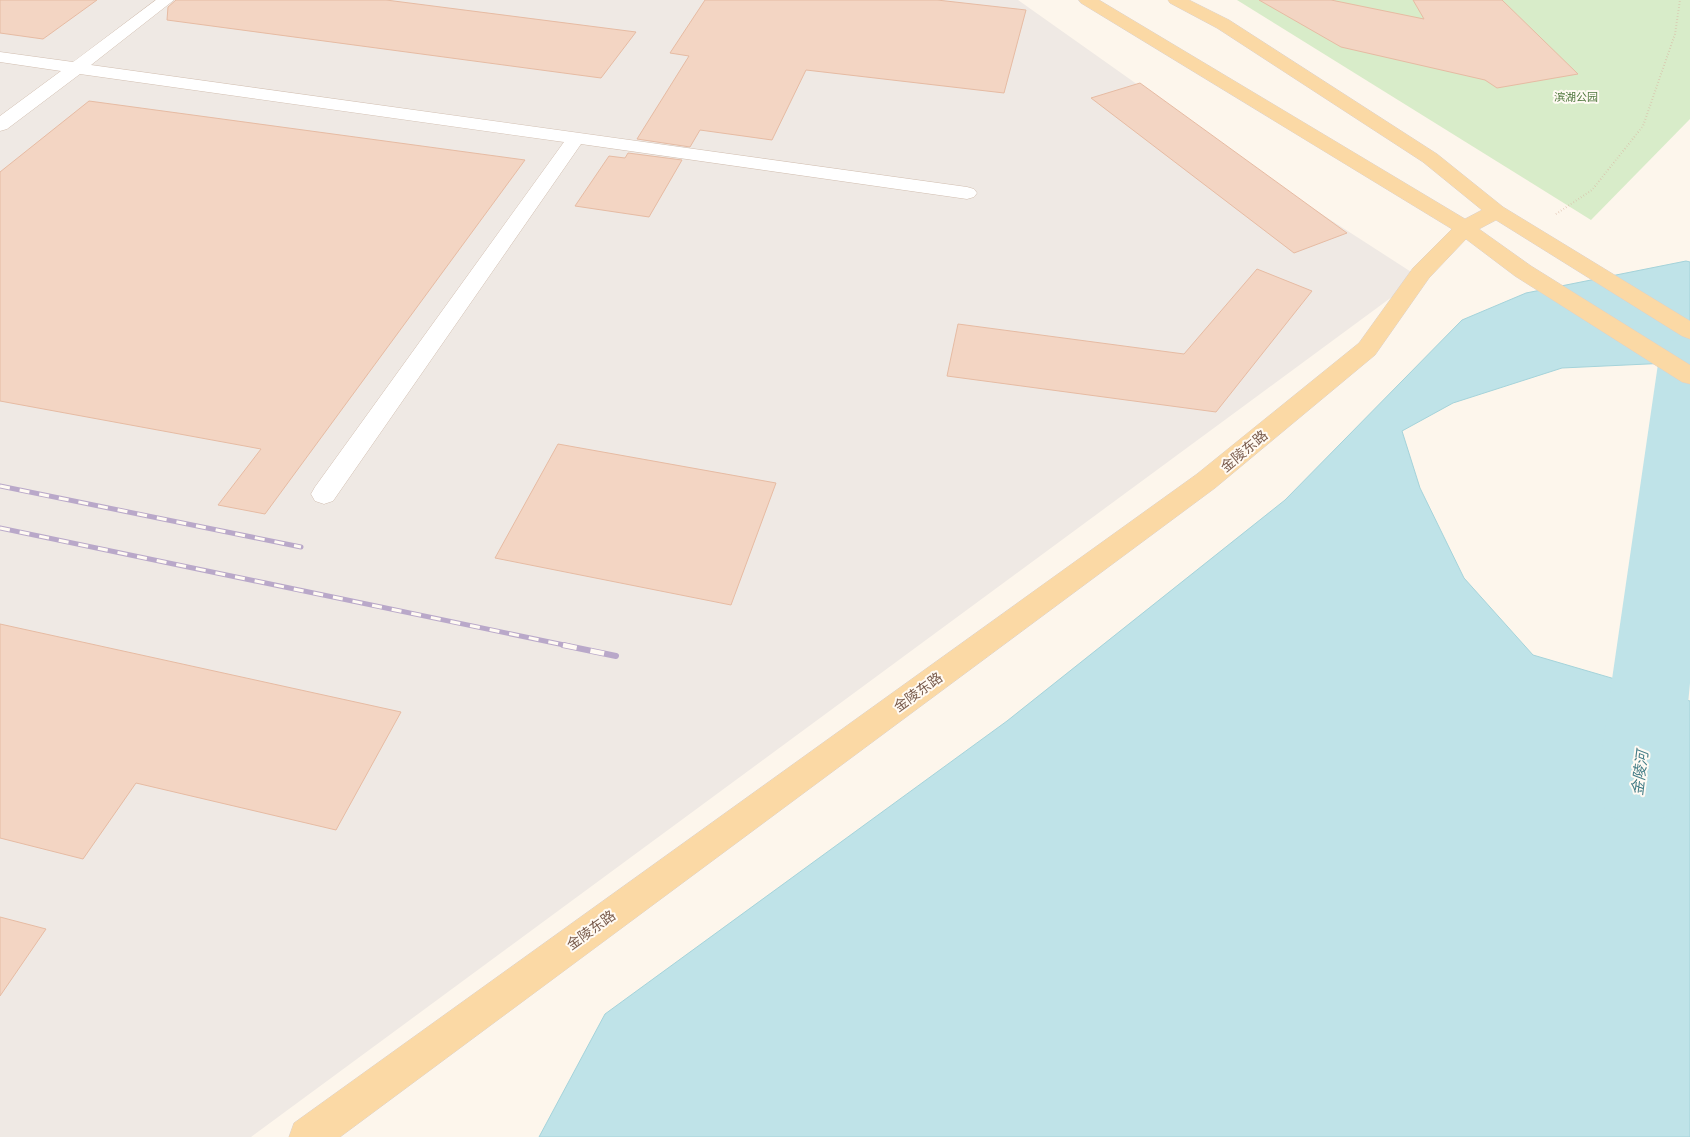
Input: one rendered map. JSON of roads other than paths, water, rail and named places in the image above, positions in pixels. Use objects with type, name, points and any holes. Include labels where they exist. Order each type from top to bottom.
[{"type":"main road","points":[[1087,0],[1466,228],[1523,271],[1690,376]]},
{"type":"main road","points":[[1176,0],[1223,24],[1430,158],[1496,211],[1690,331]]},
{"type":"main road","name":"金陵东路","points":[[308,1137],[1206,482],[1367,349],[1422,273],[1466,228],[1496,211]]},
{"type":"lane","points":[[0,125],[166,0]]},
{"type":"lane","points":[[0,57],[967,193]]},
{"type":"lane","points":[[324,494],[576,138]]},
{"type":"water","points":[[1686,261],[1690,262],[1690,362],[1562,368],[1453,403],[1402,431],[1420,488],[1464,578],[1533,655],[1690,701],[1690,1137],[539,1137],[605,1014],[1007,721],[1285,500],[1462,320],[1526,293]]},
{"type":"waterway","name":"金陵河","points":[[1638,789],[1690,357]]},
{"type":"railway","points":[[0,486],[301,547]]},
{"type":"railway","points":[[0,528],[569,646]]},
{"type":"railway","points":[[563,645],[616,656]]},
{"type":"park label","name":"滨湖公园","points":[[1576,97]]}]
